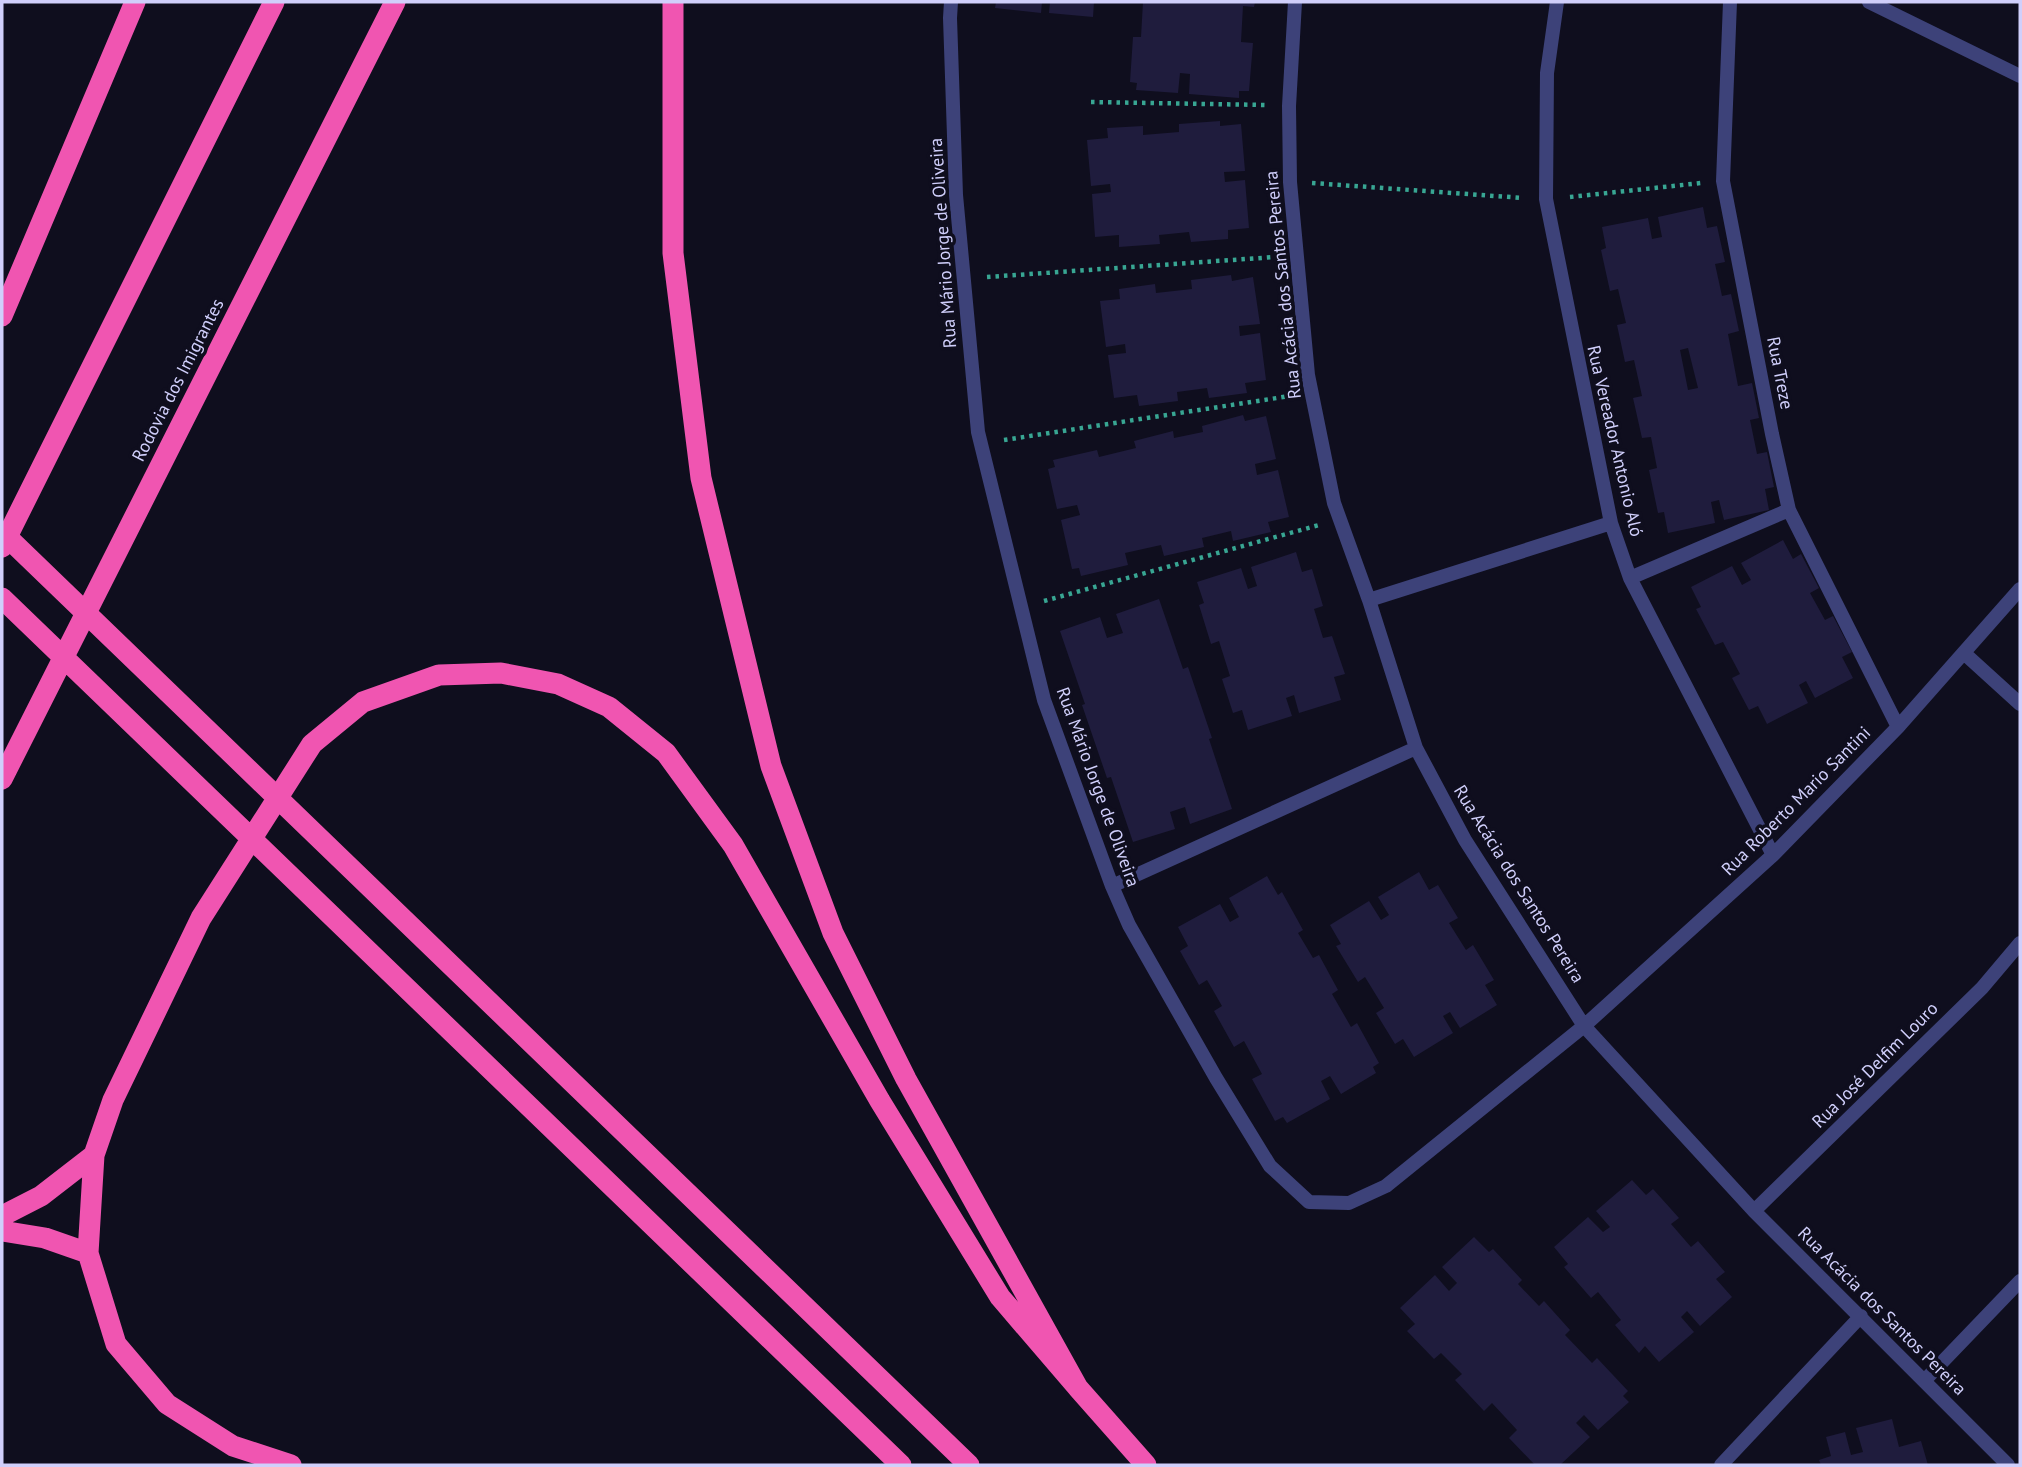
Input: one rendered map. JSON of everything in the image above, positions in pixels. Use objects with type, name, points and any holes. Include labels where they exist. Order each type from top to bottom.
[{"type":"highway","points":[[2,316],[135,2]]},
{"type":"highway","points":[[2,547],[274,2]]},
{"type":"highway","name":"Rodovia dos Imigrantes","points":[[2,779],[395,2]]},
{"type":"highway","points":[[673,2],[673,253],[699,465],[771,766],[833,933],[906,1079],[1078,1388]]},
{"type":"highway","points":[[2,532],[969,1465]]},
{"type":"highway","points":[[2,598],[901,1465]]},
{"type":"highway","points":[[291,1465],[233,1447],[167,1404],[116,1344],[88,1253],[93,1155],[113,1100],[201,918],[312,744],[363,702],[439,675],[502,673],[558,684],[610,707],[666,753],[733,845],[880,1101],[1000,1297],[1146,1465]]},
{"type":"highway","points":[[2,1216],[41,1196],[93,1155]]},
{"type":"highway","points":[[2,1231],[45,1238],[88,1253]]},
{"type":"street","name":"Rua Mário Jorge de Oliveira","points":[[951,2],[956,195],[981,444],[1044,701],[1129,925],[1270,1166],[1310,1202],[1349,1203],[1386,1186],[1584,1026]]},
{"type":"street","name":"Rua Acácia dos Santos Pereira","points":[[1295,2],[1289,106],[1290,182],[1311,392],[1334,503],[1416,747],[1465,840],[1584,1026],[1754,1211],[2008,1465]]},
{"type":"street","name":"Rua Vereador Antonio Aló","points":[[1557,2],[1547,73],[1546,200],[1611,523],[1630,578],[1773,855]]},
{"type":"street","name":"Rua Treze","points":[[1730,2],[1723,181],[1789,510],[1898,727]]},
{"type":"street","points":[[1869,2],[2020,76]]},
{"type":"street","points":[[1630,578],[1789,510]]},
{"type":"street","points":[[1368,600],[1611,523]]},
{"type":"street","name":"Rua Roberto Mario Santini","points":[[1584,1026],[1773,855],[1898,727],[2020,589]]},
{"type":"street","points":[[1965,654],[2020,704]]},
{"type":"street","points":[[1112,886],[1416,747]]},
{"type":"street","name":"Rua José Delfim Louro","points":[[1754,1211],[1982,988],[2020,943]]},
{"type":"street","points":[[1925,1380],[2020,1281]]},
{"type":"street","points":[[1721,1465],[1861,1317]]},
{"type":"path","points":[[1091,102],[1289,106]]},
{"type":"path","points":[[1290,182],[1546,200],[1723,181]]},
{"type":"path","points":[[964,279],[1297,255]]},
{"type":"path","points":[[981,444],[1311,392]]},
{"type":"path","points":[[1021,607],[1340,519]]},
{"type":"building","points":[[996,2],[1042,2],[1041,13],[995,8]]},
{"type":"building","points":[[1050,2],[1094,2],[1093,17],[1049,13]]},
{"type":"building","points":[[1143,2],[1255,2],[1254,7],[1243,6],[1241,42],[1253,43],[1249,91],[1239,91],[1239,98],[1189,94],[1190,74],[1180,73],[1178,93],[1136,90],[1137,83],[1130,82],[1133,37],[1141,37]]},
{"type":"building","points":[[1220,121],[1220,126],[1241,124],[1245,171],[1224,172],[1225,182],[1245,180],[1249,228],[1228,230],[1228,239],[1191,242],[1189,232],[1159,235],[1160,244],[1119,247],[1119,235],[1095,237],[1092,194],[1111,192],[1110,184],[1091,186],[1087,140],[1108,138],[1107,128],[1143,126],[1143,135],[1179,132],[1179,124]]},
{"type":"building","points":[[1703,207],[1707,228],[1717,226],[1725,262],[1715,264],[1722,296],[1731,294],[1739,331],[1728,334],[1738,386],[1752,383],[1759,418],[1750,420],[1757,454],[1767,452],[1774,487],[1765,489],[1769,510],[1724,520],[1719,500],[1711,502],[1715,523],[1668,533],[1664,512],[1658,513],[1649,470],[1657,468],[1651,437],[1642,438],[1633,398],[1642,396],[1634,360],[1625,362],[1617,325],[1626,323],[1618,289],[1610,291],[1601,250],[1606,248],[1602,227],[1648,218],[1652,239],[1662,237],[1658,217]],"holes":[[[1688,348],[1698,388],[1688,390],[1680,350]]]},
{"type":"building","points":[[1231,275],[1232,281],[1253,277],[1260,324],[1239,326],[1240,336],[1260,333],[1266,380],[1245,383],[1247,393],[1209,398],[1207,388],[1177,392],[1178,401],[1139,406],[1137,395],[1114,398],[1108,355],[1126,353],[1125,344],[1106,347],[1100,301],[1120,299],[1119,289],[1155,284],[1156,293],[1192,289],[1191,280]]},
{"type":"building","points":[[1243,415],[1245,421],[1266,416],[1276,459],[1255,464],[1257,475],[1278,470],[1289,517],[1268,522],[1271,532],[1233,541],[1231,531],[1202,538],[1204,547],[1164,556],[1161,545],[1125,553],[1128,565],[1081,576],[1079,568],[1072,569],[1061,520],[1080,515],[1077,505],[1057,509],[1048,469],[1055,467],[1053,460],[1097,450],[1099,457],[1136,448],[1134,441],[1173,431],[1174,438],[1203,432],[1202,426]]},
{"type":"building","points":[[1783,540],[1793,559],[1801,554],[1819,588],[1810,593],[1825,620],[1833,616],[1852,652],[1842,657],[1853,678],[1815,698],[1806,681],[1799,685],[1808,703],[1767,724],[1758,706],[1749,710],[1732,678],[1740,674],[1723,642],[1715,645],[1696,609],[1701,607],[1691,587],[1732,566],[1742,585],[1751,580],[1741,563]]},
{"type":"building","points":[[1296,552],[1302,572],[1312,569],[1323,606],[1314,609],[1323,638],[1332,636],[1345,674],[1334,677],[1341,700],[1299,713],[1294,695],[1286,698],[1292,716],[1248,730],[1242,710],[1233,713],[1222,679],[1230,676],[1219,641],[1211,644],[1199,605],[1204,603],[1197,582],[1241,568],[1248,589],[1257,586],[1251,567]]},
{"type":"building","points":[[1159,599],[1183,669],[1188,667],[1232,809],[1190,824],[1185,807],[1170,812],[1175,829],[1133,842],[1111,777],[1107,778],[1060,631],[1100,617],[1107,638],[1123,633],[1116,614]]},
{"type":"building","points":[[1419,872],[1429,890],[1438,885],[1458,918],[1449,923],[1466,950],[1473,945],[1494,980],[1485,985],[1497,1005],[1460,1028],[1450,1012],[1443,1016],[1453,1033],[1414,1057],[1403,1039],[1395,1044],[1376,1013],[1384,1008],[1365,977],[1358,982],[1336,946],[1341,944],[1330,925],[1369,901],[1381,920],[1389,915],[1378,897]]},
{"type":"building","points":[[1267,876],[1278,895],[1282,892],[1303,930],[1298,933],[1313,958],[1319,955],[1338,990],[1332,994],[1351,1027],[1357,1023],[1379,1063],[1373,1067],[1376,1073],[1341,1094],[1330,1076],[1321,1081],[1330,1099],[1287,1123],[1283,1117],[1275,1121],[1252,1079],[1262,1074],[1244,1041],[1234,1047],[1214,1011],[1222,1006],[1207,980],[1199,985],[1180,951],[1188,946],[1178,927],[1220,904],[1230,922],[1239,917],[1229,898]]},
{"type":"building","points":[[1632,1180],[1646,1195],[1653,1189],[1679,1218],[1671,1224],[1691,1247],[1698,1241],[1725,1272],[1716,1279],[1732,1297],[1700,1326],[1687,1311],[1681,1317],[1694,1332],[1659,1362],[1645,1346],[1639,1353],[1615,1325],[1621,1320],[1598,1292],[1591,1298],[1564,1267],[1568,1264],[1554,1247],[1588,1217],[1603,1232],[1610,1227],[1596,1211]]},
{"type":"building","points":[[1474,1237],[1489,1252],[1493,1249],[1522,1280],[1518,1284],[1539,1306],[1544,1301],[1570,1330],[1565,1335],[1592,1363],[1597,1358],[1628,1391],[1623,1396],[1629,1402],[1598,1430],[1584,1415],[1576,1423],[1590,1437],[1560,1465],[1535,1465],[1509,1438],[1517,1430],[1492,1403],[1484,1411],[1455,1380],[1462,1374],[1441,1353],[1434,1359],[1407,1331],[1415,1324],[1400,1308],[1435,1275],[1449,1291],[1457,1283],[1442,1267]]},
{"type":"building","points":[[1892,1419],[1899,1447],[1921,1441],[1928,1465],[1821,1465],[1819,1460],[1831,1456],[1826,1437],[1845,1432],[1851,1455],[1863,1452],[1856,1428]]}]
